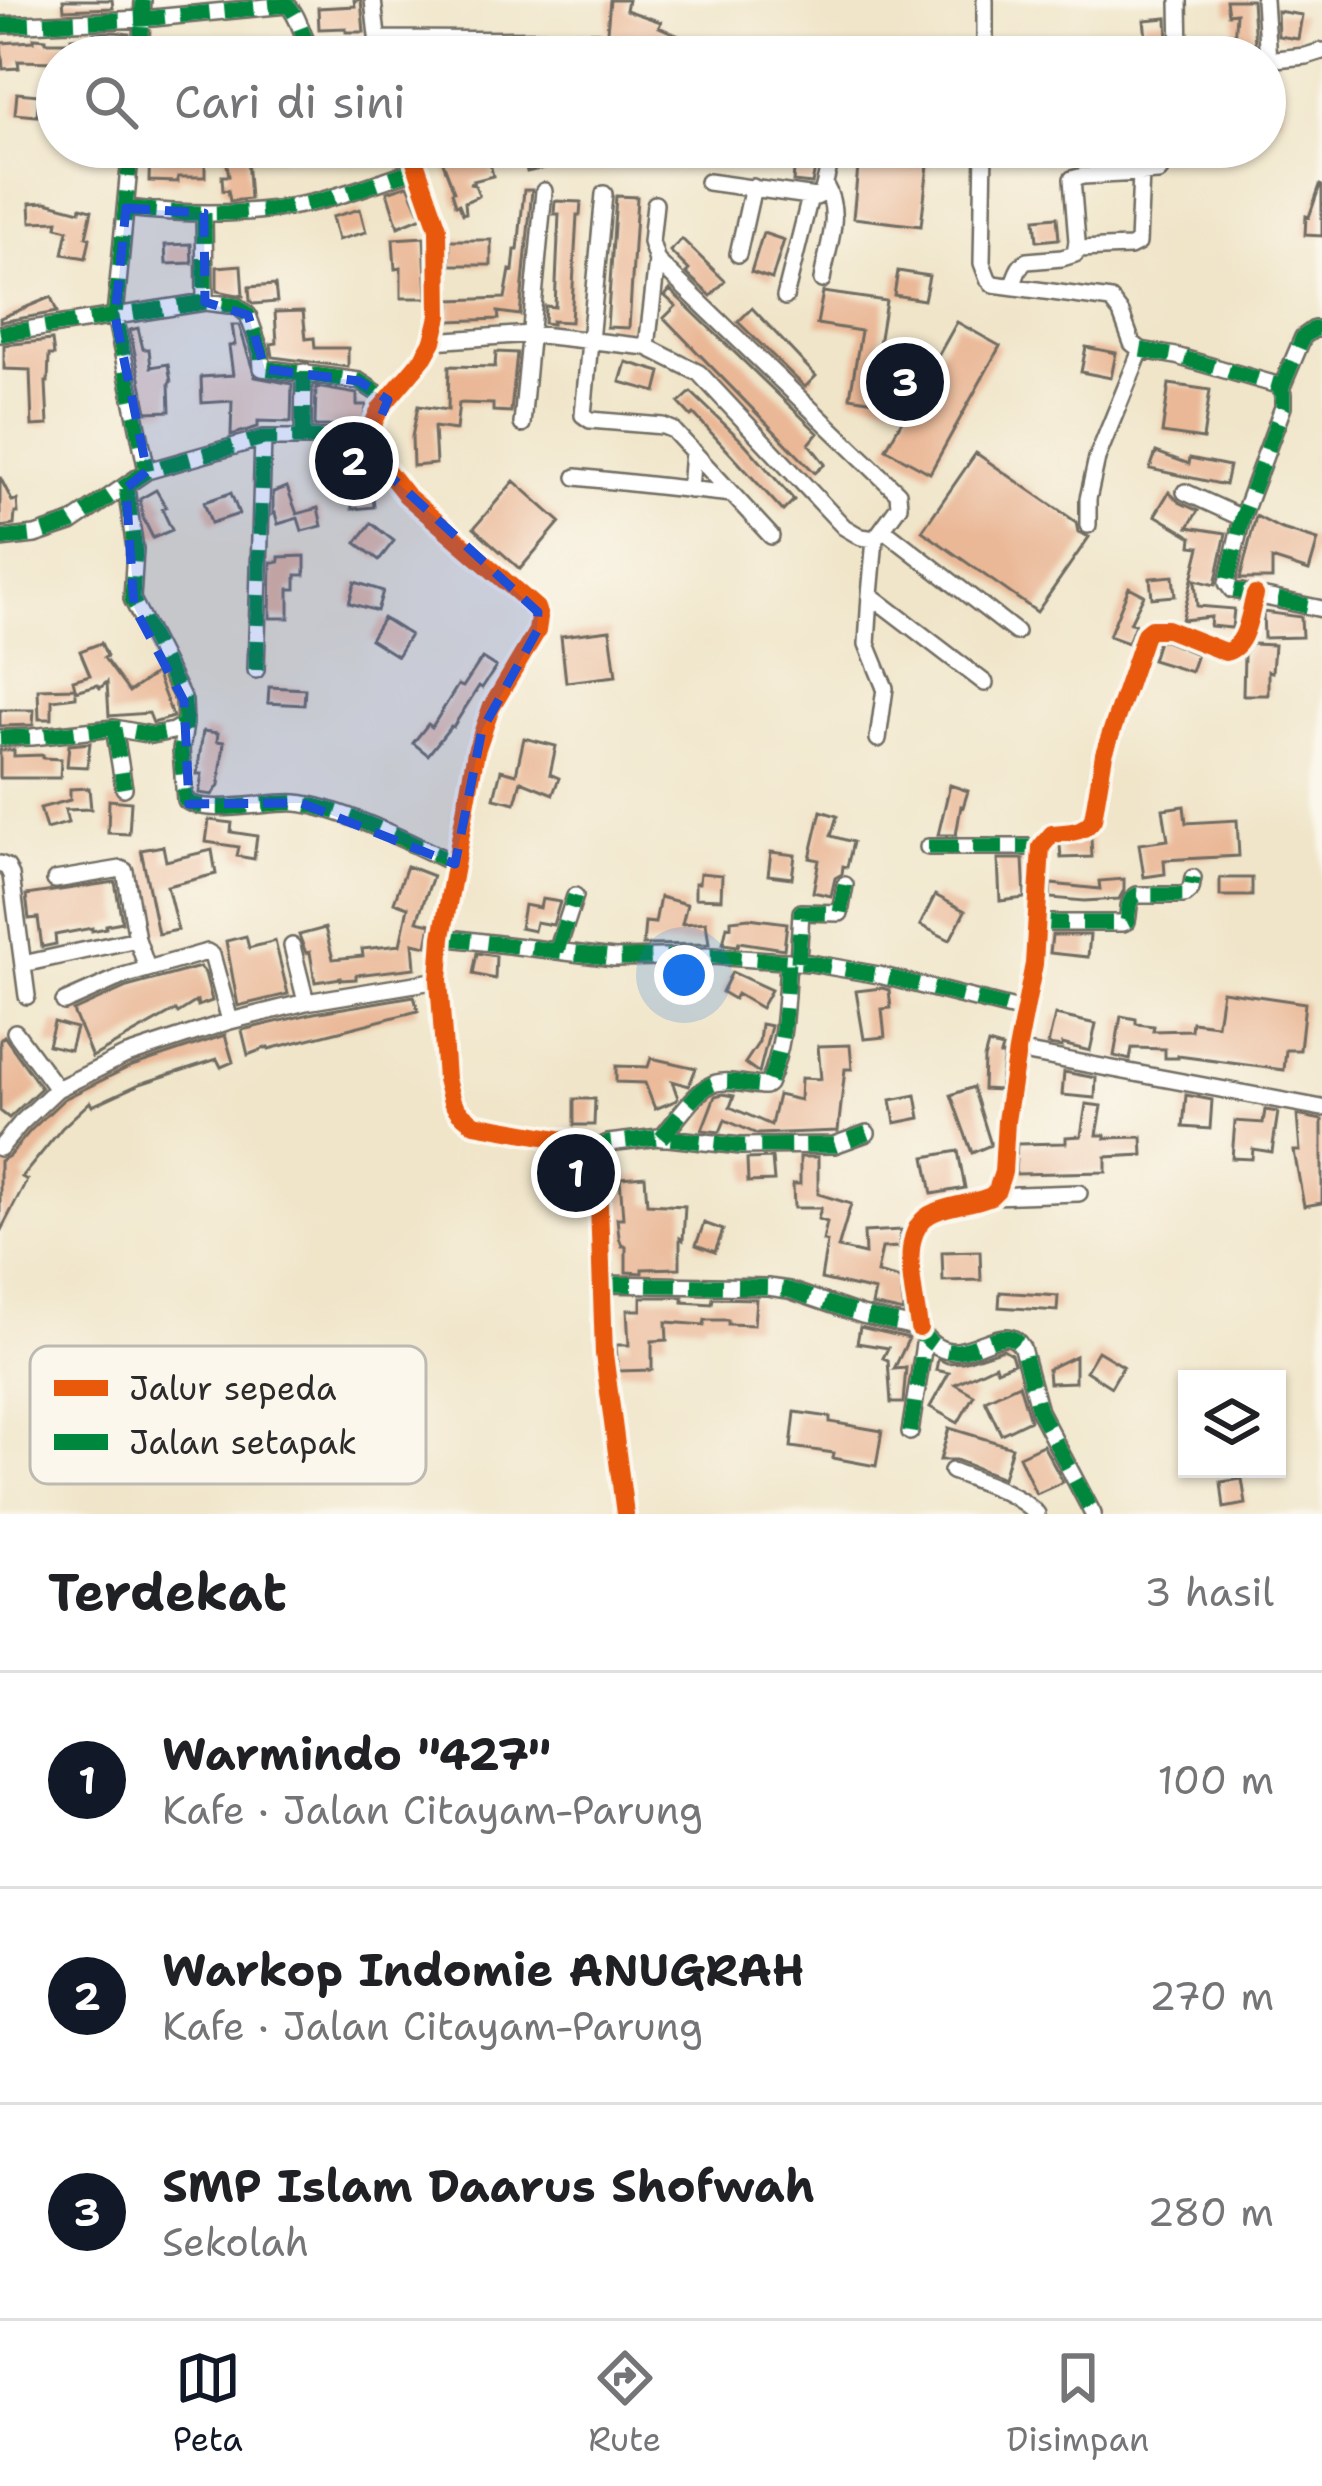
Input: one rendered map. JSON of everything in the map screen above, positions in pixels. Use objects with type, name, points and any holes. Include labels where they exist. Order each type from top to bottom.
[{"type":"street","points":[[142,36],[143,0]]},
{"type":"street","points":[[373,0],[378,36]]},
{"type":"street","points":[[985,0],[985,36]]},
{"type":"street","points":[[1179,0],[1180,36]]},
{"type":"street","points":[[1264,0],[1265,36]]},
{"type":"street","points":[[0,25],[143,19],[286,5],[302,36]]},
{"type":"street","points":[[1286,58],[1322,51]]},
{"type":"street","points":[[129,168],[115,316],[147,471]]},
{"type":"street","points":[[709,182],[810,197],[822,194],[829,168]]},
{"type":"street","points":[[984,168],[982,263],[993,284],[1111,300],[1132,343],[1141,350],[1176,356],[1281,389]]},
{"type":"street","points":[[1097,168],[1098,176]]},
{"type":"street","points":[[1014,287],[1022,263],[1075,254],[1071,182],[1076,176],[1161,168]]},
{"type":"street","points":[[125,208],[204,213],[312,203],[418,169],[438,228],[439,316],[424,357],[374,422],[376,457],[406,495],[536,608],[539,617],[537,632],[482,730],[455,864],[439,980],[446,1079],[458,1112],[474,1124],[570,1141],[583,1153],[596,1183],[604,1354],[626,1514]]},
{"type":"street","points":[[1077,249],[1130,248],[1138,243],[1141,173]]},
{"type":"street","points":[[822,280],[835,219],[825,185]]},
{"type":"street","points":[[738,254],[753,187]]},
{"type":"street","points":[[522,424],[544,191]]},
{"type":"street","points":[[604,194],[584,417],[668,428],[770,536]]},
{"type":"street","points":[[785,297],[810,197]]},
{"type":"street","points":[[647,346],[657,261],[651,242],[655,204]]},
{"type":"street","points":[[204,213],[205,302]]},
{"type":"street","points":[[657,261],[898,494],[899,506],[879,534],[870,595],[867,644],[886,693],[878,739]]},
{"type":"street","points":[[0,334],[205,302],[237,306],[248,315],[262,368],[359,381],[388,400]]},
{"type":"street","points":[[1322,328],[1303,337],[1281,389],[1282,407],[1242,518],[1227,583],[1232,590],[1322,609]]},
{"type":"street","points":[[434,340],[531,334],[647,346],[699,373],[844,527],[852,533],[879,534],[1016,632]]},
{"type":"street","points":[[1088,525],[1097,458],[1141,350]]},
{"type":"street","points":[[303,438],[304,372]]},
{"type":"street","points":[[256,670],[263,438]]},
{"type":"street","points":[[0,539],[52,531],[147,471],[263,438],[372,438]]},
{"type":"street","points":[[689,490],[693,451]]},
{"type":"street","points":[[576,477],[732,494]]},
{"type":"street","points":[[126,488],[135,549],[132,599],[184,701],[185,800],[194,807],[302,803],[367,824],[455,864]]},
{"type":"street","points":[[1185,492],[1242,518]]},
{"type":"street","points":[[870,595],[985,683]]},
{"type":"street","points":[[992,1196],[1003,1172],[1006,1121],[1034,964],[1041,848],[1052,834],[1085,829],[1094,819],[1104,754],[1145,634],[1167,629],[1233,651],[1240,645],[1255,595]]},
{"type":"street","points":[[0,738],[115,728],[152,735],[185,724]]},
{"type":"street","points":[[115,728],[124,788]]},
{"type":"street","points":[[928,847],[1041,848]]},
{"type":"street","points":[[0,864],[10,875],[27,996]]},
{"type":"street","points":[[56,880],[125,871],[147,968]]},
{"type":"street","points":[[1037,922],[1124,923],[1132,898],[1184,895],[1191,889],[1192,878]]},
{"type":"street","points":[[662,1138],[693,1097],[713,1083],[768,1084],[785,1025],[801,913],[840,913],[845,885]]},
{"type":"street","points":[[557,951],[575,896]]},
{"type":"street","points":[[442,938],[614,958],[713,956],[793,961],[879,975],[1023,1011]]},
{"type":"street","points":[[23,964],[137,939]]},
{"type":"street","points":[[292,946],[306,1002]]},
{"type":"street","points":[[64,1002],[147,968],[210,953],[230,1022]]},
{"type":"street","points":[[1,1143],[57,1089],[124,1056],[306,1002],[439,980]]},
{"type":"street","points":[[14,1032],[57,1089]]},
{"type":"street","points":[[1017,1052],[1322,1108]]},
{"type":"street","points":[[583,1153],[608,1142],[662,1138],[741,1146],[834,1145],[866,1133]]},
{"type":"street","points":[[910,1432],[922,1333],[911,1257],[914,1228],[930,1214],[992,1196],[1079,1193]]},
{"type":"street","points":[[602,1284],[789,1290],[922,1333],[947,1350],[963,1352],[1010,1335],[1018,1339],[1039,1411],[1093,1514]]},
{"type":"street","points":[[952,1471],[998,1489],[1036,1514]]},
{"type":"highlighted area","points":[[126,208],[204,213],[205,302],[248,315],[265,369],[359,381],[388,400],[372,438],[388,474],[538,612],[537,631],[482,730],[455,864],[301,803],[189,804],[184,701],[134,607],[126,488],[147,471],[115,316]]},
{"type":"building","points":[[63,0],[112,0],[113,8],[64,10]]},
{"type":"building","points":[[354,0],[361,0],[364,32],[319,29],[318,8],[355,6]]},
{"type":"building","points":[[610,0],[628,0],[626,10],[661,22],[659,27],[679,36],[617,36],[607,31]]},
{"type":"building","points":[[1226,0],[1252,0],[1254,36],[1235,36],[1236,13],[1228,14]]},
{"type":"building","points":[[1277,11],[1302,15],[1298,39],[1278,36]]},
{"type":"building","points":[[1167,18],[1168,36],[1146,36],[1144,20]]},
{"type":"building","points":[[115,32],[129,36],[94,36]]},
{"type":"building","points":[[34,38],[36,61],[18,61],[19,68],[3,69],[1,43]]},
{"type":"building","points":[[17,93],[36,95],[36,116],[15,114]]},
{"type":"building","points":[[149,168],[205,168],[205,177],[149,181]]},
{"type":"building","points":[[228,168],[248,168],[250,199],[230,201],[228,190],[223,191],[222,176],[229,176]]},
{"type":"building","points":[[445,168],[491,168],[493,176],[469,184],[475,185],[479,196],[465,202],[466,213],[456,205]]},
{"type":"building","points":[[794,168],[815,168],[812,184],[793,182]]},
{"type":"building","points":[[858,168],[928,168],[921,226],[853,218]]},
{"type":"building","points":[[408,185],[422,217],[398,227],[387,192]]},
{"type":"building","points":[[1320,185],[1322,236],[1305,235],[1306,216]]},
{"type":"building","points":[[524,190],[532,190],[520,315],[498,312],[499,319],[450,321],[451,300],[505,298],[518,250]]},
{"type":"building","points":[[616,196],[637,197],[629,328],[607,327]]},
{"type":"building","points":[[555,201],[581,202],[571,322],[552,324],[544,323],[545,306],[555,307],[559,214],[554,214]]},
{"type":"building","points":[[30,203],[92,210],[86,258],[63,254],[68,230],[57,227],[58,221],[31,222]]},
{"type":"building","points":[[360,209],[366,232],[338,240],[332,217]]},
{"type":"building","points":[[1057,217],[1059,239],[1037,241],[1035,219]]},
{"type":"building","points":[[763,233],[784,240],[772,279],[751,272]]},
{"type":"building","points":[[424,237],[427,298],[401,298],[401,268],[395,269],[393,239]]},
{"type":"building","points":[[682,239],[725,281],[711,296],[670,251]]},
{"type":"building","points":[[450,240],[491,240],[491,265],[450,265]]},
{"type":"building","points":[[191,244],[192,263],[166,264],[165,245]]},
{"type":"building","points":[[241,265],[243,296],[217,291],[217,267]]},
{"type":"building","points":[[898,271],[929,276],[924,300],[894,295]]},
{"type":"building","points":[[275,285],[277,302],[250,301],[249,287]]},
{"type":"building","points":[[670,290],[818,433],[809,444],[825,464],[815,473],[664,318],[676,306],[665,296]]},
{"type":"building","points":[[823,292],[886,301],[879,344],[913,349],[904,406],[850,397],[861,331],[817,324]]},
{"type":"building","points":[[51,297],[57,312],[0,322],[0,318]]},
{"type":"building","points":[[752,308],[816,376],[805,387],[738,322]]},
{"type":"building","points":[[303,311],[306,339],[314,338],[315,348],[348,348],[348,367],[273,357],[275,312]]},
{"type":"building","points":[[957,322],[1000,346],[930,473],[886,449]]},
{"type":"building","points":[[232,325],[239,325],[255,377],[292,384],[291,422],[258,421],[258,427],[231,435],[232,401],[202,403],[201,377],[233,375]]},
{"type":"building","points":[[138,328],[143,349],[149,349],[151,367],[168,364],[170,411],[147,412],[130,330]]},
{"type":"building","points":[[52,340],[54,355],[49,355],[46,382],[48,425],[32,426],[30,370],[4,369],[4,345]]},
{"type":"building","points":[[1086,347],[1116,353],[1111,378],[1081,372]]},
{"type":"building","points":[[496,352],[517,353],[511,412],[493,411],[493,404],[459,403],[456,430],[434,427],[436,464],[413,466],[418,406],[448,410],[449,366],[495,367]]},
{"type":"building","points":[[626,362],[661,372],[656,392],[620,382]]},
{"type":"building","points":[[1169,384],[1210,390],[1203,439],[1162,433]]},
{"type":"building","points":[[316,387],[357,394],[357,405],[367,405],[361,426],[315,426]]},
{"type":"building","points":[[691,392],[794,500],[783,511],[679,403]]},
{"type":"building","points":[[352,450],[362,450],[363,485],[372,484],[374,507],[352,509]]},
{"type":"building","points":[[1156,452],[1189,464],[1190,458],[1229,466],[1225,485],[1150,469]]},
{"type":"building","points":[[976,453],[1076,522],[1078,532],[1089,537],[1037,612],[922,531]]},
{"type":"building","points":[[0,477],[12,501],[17,500],[18,513],[14,525],[0,527]]},
{"type":"building","points":[[514,481],[560,522],[520,569],[474,528]]},
{"type":"building","points":[[287,487],[297,514],[318,508],[322,526],[302,531],[298,518],[278,524],[273,492]]},
{"type":"building","points":[[156,490],[172,530],[153,538],[140,499]]},
{"type":"building","points":[[1169,492],[1198,511],[1188,527],[1226,533],[1215,585],[1195,580],[1197,606],[1234,609],[1232,628],[1210,626],[1211,617],[1182,620],[1200,547],[1191,546],[1192,537],[1155,515]]},
{"type":"building","points":[[231,493],[239,514],[211,523],[204,502]]},
{"type":"building","points":[[1256,516],[1318,540],[1309,571],[1272,559],[1272,579],[1240,579]]},
{"type":"building","points":[[371,523],[394,541],[379,560],[356,543]]},
{"type":"building","points":[[305,556],[305,575],[296,575],[296,589],[289,589],[289,618],[270,618],[271,562]]},
{"type":"building","points":[[1173,576],[1175,596],[1152,598],[1150,578]]},
{"type":"building","points":[[355,582],[383,591],[377,611],[349,603]]},
{"type":"building","points":[[1129,587],[1144,595],[1130,623],[1135,624],[1128,643],[1109,636]]},
{"type":"building","points":[[1263,612],[1301,617],[1302,637],[1264,638]]},
{"type":"building","points":[[383,618],[410,635],[397,656],[370,639]]},
{"type":"building","points":[[610,630],[616,676],[566,682],[561,636]]},
{"type":"building","points":[[1158,641],[1197,654],[1191,672],[1152,660]]},
{"type":"building","points":[[101,643],[104,658],[129,692],[156,673],[173,717],[153,723],[149,713],[109,716],[107,682],[100,688],[76,691],[76,697],[52,700],[52,719],[39,719],[38,689],[75,688],[73,680],[90,675],[80,651]]},
{"type":"building","points":[[1252,644],[1274,645],[1268,695],[1243,695],[1244,655]]},
{"type":"building","points":[[482,658],[496,667],[428,755],[413,743],[428,724],[432,727]]},
{"type":"building","points":[[269,687],[305,689],[304,705],[268,703]]},
{"type":"building","points":[[0,710],[34,710],[33,725],[0,726]]},
{"type":"building","points":[[203,731],[218,733],[217,741],[224,742],[219,785],[212,795],[199,793]]},
{"type":"building","points":[[524,738],[556,746],[550,774],[559,778],[553,794],[521,781],[515,803],[494,798],[501,770],[516,774]]},
{"type":"building","points":[[90,743],[87,767],[67,766],[69,745]]},
{"type":"building","points":[[0,750],[14,750],[14,756],[61,759],[60,778],[0,778]]},
{"type":"building","points":[[950,785],[968,791],[956,835],[938,835]]},
{"type":"building","points":[[89,788],[91,809],[65,810],[68,823],[46,829],[40,808],[70,800],[70,789]]},
{"type":"building","points":[[109,800],[131,802],[129,834],[108,833]]},
{"type":"building","points":[[1184,806],[1186,823],[1237,820],[1239,856],[1164,860],[1165,874],[1144,877],[1139,844],[1168,840],[1163,809]]},
{"type":"building","points":[[821,811],[837,816],[831,836],[853,842],[847,867],[835,878],[831,896],[813,892],[819,860],[810,858]]},
{"type":"building","points":[[209,820],[232,823],[231,832],[257,836],[254,859],[237,856],[239,847],[206,842]]},
{"type":"building","points":[[1091,838],[1092,857],[1061,858],[1060,845]]},
{"type":"building","points":[[163,846],[166,861],[212,850],[216,874],[167,886],[178,930],[158,934],[141,850]]},
{"type":"building","points":[[771,852],[795,855],[792,878],[768,875]]},
{"type":"building","points":[[998,859],[1023,859],[1025,898],[1000,901]]},
{"type":"building","points":[[407,866],[433,876],[417,921],[431,924],[427,946],[413,943],[415,968],[315,982],[310,952],[306,953],[299,935],[325,928],[333,959],[363,956],[362,949],[400,945],[408,907],[394,902]]},
{"type":"building","points":[[700,873],[722,875],[721,899],[695,898]]},
{"type":"building","points":[[1220,878],[1252,878],[1252,896],[1220,896]]},
{"type":"building","points":[[1124,879],[1119,899],[1050,898],[1051,884],[1100,889],[1099,881]]},
{"type":"building","points":[[115,882],[122,922],[55,935],[56,944],[42,947],[38,918],[29,919],[26,895]]},
{"type":"building","points":[[935,895],[965,911],[950,940],[920,925]]},
{"type":"building","points":[[660,897],[687,904],[682,924],[706,922],[709,944],[643,945],[645,922],[655,923]]},
{"type":"building","points":[[542,899],[560,902],[553,925],[536,922],[534,931],[520,928],[524,905],[540,908]]},
{"type":"building","points":[[731,920],[787,923],[784,949],[723,944]]},
{"type":"building","points":[[1052,935],[1090,935],[1088,957],[1050,953]]},
{"type":"building","points":[[246,936],[249,948],[275,941],[288,994],[238,1006],[226,941]]},
{"type":"building","points":[[477,953],[496,956],[495,979],[473,974]]},
{"type":"building","points":[[200,967],[212,1001],[198,1006],[197,1001],[176,1010],[92,1057],[73,1011],[127,987]]},
{"type":"building","points":[[732,972],[771,990],[761,1008],[737,994],[734,999],[722,992]]},
{"type":"building","points":[[889,990],[891,1008],[882,1009],[885,1037],[864,1039],[856,991]]},
{"type":"building","points":[[1222,991],[1305,1003],[1300,1050],[1286,1050],[1284,1070],[1165,1058],[1165,1049],[1132,1048],[1130,1060],[1114,1056],[1121,1016],[1154,1026],[1153,1031],[1191,1030],[1192,1022],[1217,1025]]},
{"type":"building","points":[[414,996],[418,1011],[248,1055],[242,1030]]},
{"type":"building","points":[[1055,1015],[1096,1024],[1090,1051],[1048,1045]]},
{"type":"building","points":[[54,1022],[76,1028],[70,1050],[48,1045]]},
{"type":"building","points":[[761,1024],[771,1026],[759,1073],[745,1063],[759,1042]]},
{"type":"building","points":[[225,1035],[233,1062],[221,1067],[217,1059],[140,1084],[92,1106],[90,1102],[22,1177],[27,1180],[0,1232],[0,1161],[64,1099],[129,1067]]},
{"type":"building","points":[[4,1036],[41,1088],[9,1118],[0,1111],[0,1040]]},
{"type":"building","points":[[988,1044],[1002,1048],[1000,1055],[1004,1055],[999,1090],[983,1089]]},
{"type":"building","points":[[850,1045],[852,1069],[845,1069],[838,1131],[757,1134],[725,1120],[720,1132],[702,1130],[715,1096],[723,1094],[734,1096],[730,1107],[771,1125],[778,1095],[800,1100],[801,1078],[821,1079],[818,1046]]},
{"type":"building","points":[[651,1058],[696,1068],[689,1086],[672,1081],[675,1101],[655,1109],[645,1083],[616,1082],[616,1066],[648,1067]]},
{"type":"building","points":[[1064,1072],[1096,1078],[1095,1098],[1062,1095]]},
{"type":"building","points":[[973,1087],[991,1145],[972,1153],[951,1095]]},
{"type":"building","points":[[916,1095],[920,1118],[895,1123],[891,1100]]},
{"type":"building","points":[[1186,1095],[1212,1100],[1210,1129],[1183,1127]]},
{"type":"building","points":[[574,1099],[595,1099],[594,1125],[574,1125]]},
{"type":"building","points":[[1086,1104],[1102,1106],[1097,1135],[1142,1137],[1143,1155],[1106,1157],[1106,1172],[1015,1174],[1017,1144],[1066,1143],[1066,1137],[1081,1136]]},
{"type":"building","points":[[1265,1110],[1278,1112],[1272,1152],[1253,1149],[1252,1159],[1232,1158],[1235,1121],[1263,1123]]},
{"type":"building","points":[[1297,1115],[1322,1120],[1322,1203],[1304,1206],[1294,1151],[1300,1151]]},
{"type":"building","points":[[958,1151],[965,1188],[932,1194],[925,1157]]},
{"type":"building","points":[[800,1157],[818,1157],[818,1194],[851,1204],[838,1248],[865,1254],[864,1232],[901,1230],[899,1247],[882,1248],[877,1273],[900,1279],[904,1312],[872,1305],[875,1291],[821,1279],[827,1222],[818,1219],[821,1208],[794,1208],[793,1184],[800,1184]]},
{"type":"building","points":[[772,1158],[774,1181],[748,1182],[747,1159]]},
{"type":"building","points":[[645,1176],[647,1204],[685,1206],[680,1268],[626,1272],[626,1246],[619,1237],[617,1218],[623,1218],[620,1178]]},
{"type":"building","points":[[704,1223],[723,1230],[715,1252],[696,1245]]},
{"type":"building","points":[[980,1251],[981,1280],[943,1281],[942,1252]]},
{"type":"building","points":[[1000,1292],[1058,1296],[1057,1311],[999,1307]]},
{"type":"building","points":[[641,1297],[683,1297],[683,1302],[712,1304],[713,1298],[756,1299],[754,1325],[728,1324],[728,1320],[705,1320],[704,1325],[666,1322],[667,1340],[652,1341],[652,1370],[618,1371],[616,1345],[629,1345],[627,1310],[641,1310]]},
{"type":"building","points":[[860,1327],[909,1338],[894,1369],[906,1368],[903,1403],[891,1403],[888,1360],[883,1358],[888,1348],[857,1343]]},
{"type":"building","points":[[1003,1349],[1014,1363],[997,1370],[995,1365],[955,1384],[974,1395],[958,1423],[930,1407],[949,1373],[936,1370],[938,1359],[963,1362]]},
{"type":"building","points":[[1098,1351],[1123,1366],[1111,1387],[1086,1371]]},
{"type":"building","points":[[1075,1356],[1075,1382],[1049,1383],[1048,1369]]},
{"type":"building","points":[[1019,1384],[1030,1420],[1001,1434],[985,1400]]},
{"type":"building","points":[[795,1412],[882,1431],[876,1466],[791,1447]]},
{"type":"building","points":[[949,1428],[1012,1447],[1003,1478],[956,1460],[940,1460]]},
{"type":"building","points":[[1043,1445],[1063,1482],[1036,1494],[1019,1456]]},
{"type":"building","points":[[1242,1479],[1246,1504],[1224,1508],[1221,1482]]},
{"type":"marked path","points":[[141,36],[143,0]]},
{"type":"marked path","points":[[0,25],[143,19],[287,5],[304,36]]},
{"type":"marked path","points":[[129,168],[115,316],[147,471]]},
{"type":"marked path","points":[[126,208],[219,213],[288,207],[418,169]]},
{"type":"marked path","points":[[204,213],[205,302]]},
{"type":"marked path","points":[[0,334],[205,302],[237,306],[248,315],[262,368],[359,381],[388,400]]},
{"type":"marked path","points":[[1281,389],[1303,337],[1322,329]]},
{"type":"marked path","points":[[1141,350],[1277,385],[1283,407],[1242,518],[1227,583],[1232,590],[1322,609]]},
{"type":"marked path","points":[[303,438],[304,372]]},
{"type":"marked path","points":[[0,539],[35,535],[71,523],[147,471],[263,438],[372,438]]},
{"type":"marked path","points":[[256,670],[263,438]]},
{"type":"marked path","points":[[126,488],[135,549],[132,599],[184,701],[185,800],[207,807],[313,806],[377,828],[455,864]]},
{"type":"marked path","points":[[0,738],[114,728],[152,735],[185,724]]},
{"type":"marked path","points":[[114,728],[124,788]]},
{"type":"marked path","points":[[928,847],[1041,847]]},
{"type":"marked path","points":[[1037,923],[1123,923],[1137,895],[1184,895],[1193,878]]},
{"type":"marked path","points":[[798,962],[801,912],[840,913],[845,885]]},
{"type":"marked path","points":[[557,951],[575,896]]},
{"type":"marked path","points":[[442,937],[614,958],[713,956],[810,963],[1023,1011]]},
{"type":"marked path","points":[[661,1138],[709,1086],[768,1084],[781,1038],[788,961]]},
{"type":"marked path","points":[[583,1153],[608,1143],[659,1137],[741,1146],[834,1145],[867,1133]]},
{"type":"marked path","points":[[602,1284],[789,1290],[919,1328],[947,1351],[1003,1337],[1013,1339],[1022,1348],[1039,1411],[1093,1514]]},
{"type":"marked path","points":[[910,1432],[925,1338]]},
{"type":"cycle path","points":[[417,168],[438,228],[439,316],[424,357],[374,422],[376,457],[406,495],[536,608],[539,617],[537,631],[491,708],[476,751],[442,937],[439,980],[446,1079],[452,1102],[474,1124],[570,1141],[589,1165],[599,1204],[604,1354],[625,1514]]},
{"type":"cycle path","points":[[919,1328],[910,1263],[915,1232],[935,1212],[991,1196],[1003,1172],[1006,1121],[1034,964],[1041,847],[1052,834],[1080,830],[1093,819],[1104,754],[1145,634],[1167,629],[1225,652],[1243,637],[1255,595]]},
{"type":"place","name":"SMP Islam Daarus Shofwah","points":[[905,382]]},
{"type":"place","name":"Warkop Indomie ANUGRAH","points":[[354,461]]},
{"type":"place","name":"Warmindo \"427\"","points":[[576,1173]]}]
